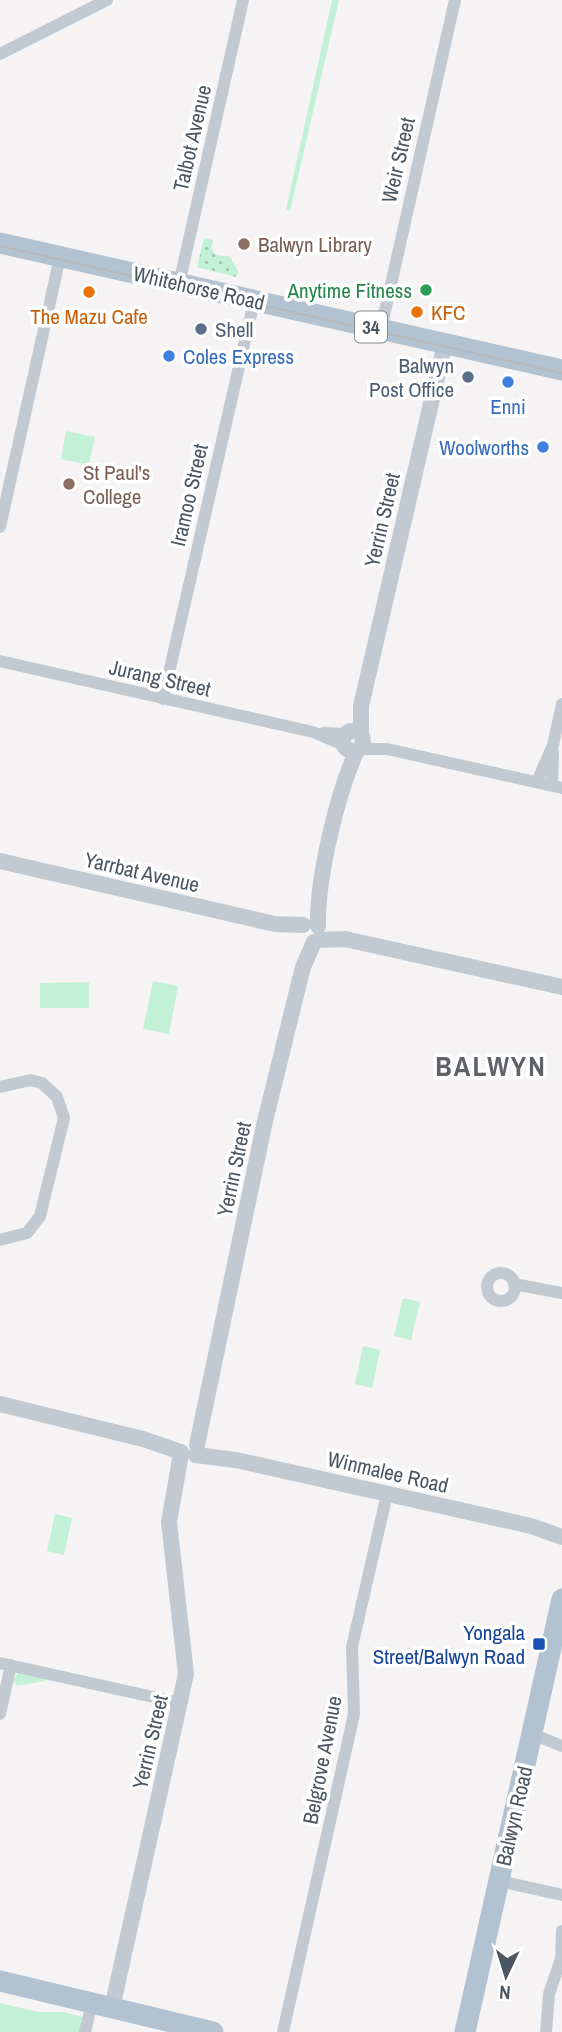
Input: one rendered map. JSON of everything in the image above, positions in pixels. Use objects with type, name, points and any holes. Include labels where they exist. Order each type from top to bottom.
[{"type":"main road","name":"Whitehorse Road","points":[[0,243],[562,370]]},
{"type":"main road","name":"Balwyn Road","points":[[465,2032],[562,1603]]},
{"type":"main road","points":[[0,1981],[213,2032]]},
{"type":"street","points":[[0,54],[107,0]]},
{"type":"street","name":"Talbot Avenue","points":[[179,284],[243,0]]},
{"type":"street","name":"Weir Street","points":[[381,329],[455,0]]},
{"type":"street","points":[[0,527],[60,257]]},
{"type":"street","name":"Iramoo Street","points":[[163,699],[254,301]]},
{"type":"street","name":"Yerrin Street","points":[[102,2006],[180,1703],[186,1668],[169,1522],[177,1482],[201,1421],[265,1121],[303,967],[445,343]]},
{"type":"street","name":"Jurang Street","points":[[0,662],[557,787]]},
{"type":"street","points":[[537,782],[553,745],[562,704]]},
{"type":"street","points":[[553,745],[557,787]]},
{"type":"street","name":"Yarrbat Avenue","points":[[0,862],[562,987]]},
{"type":"street","points":[[0,1087],[30,1080],[42,1083],[57,1097],[64,1118],[40,1216],[27,1233],[0,1240]]},
{"type":"street","points":[[514,1284],[562,1293]]},
{"type":"street","name":"Winmalee Road","points":[[0,1404],[387,1494],[531,1526],[562,1529]]},
{"type":"street","name":"Belgrove Avenue","points":[[283,2032],[354,1714],[352,1647],[387,1494]]},
{"type":"street","name":"Winmalee Road","points":[[531,1526],[562,1537]]},
{"type":"street","points":[[0,1714],[5,1664],[180,1703]]},
{"type":"street","points":[[532,1734],[562,1746]]},
{"type":"street","points":[[499,1881],[562,1895]]},
{"type":"street","points":[[546,2032],[549,1994],[561,1958],[562,1931]]},
{"type":"street","points":[[85,2032],[102,2006]]},
{"type":"green space","points":[[332,0],[339,0],[290,211],[286,210]]},
{"type":"green space","points":[[204,238],[213,240],[211,248],[216,255],[230,257],[238,271],[236,277],[197,267]]},
{"type":"green space","points":[[66,431],[95,437],[89,465],[61,459]]},
{"type":"green space","points":[[153,981],[178,986],[169,1034],[143,1029]]},
{"type":"green space","points":[[89,982],[89,1008],[40,1008],[40,983]]},
{"type":"green space","points":[[403,1298],[420,1302],[411,1340],[394,1336]]},
{"type":"green space","points":[[363,1346],[380,1350],[372,1388],[355,1384]]},
{"type":"green space","points":[[55,1514],[72,1518],[64,1555],[47,1551]]},
{"type":"green space","points":[[18,1673],[44,1678],[45,1681],[17,1686],[13,1680]]},
{"type":"green space","points":[[0,2003],[38,2012],[64,2012],[82,2017],[80,2032],[0,2032]]},
{"type":"tram line","points":[[0,246],[562,373]]},
{"type":"place","name":"Balwyn Library","points":[[244,244]]},
{"type":"place","name":"Anytime Fitness","points":[[426,290]]},
{"type":"place","name":"The Mazu Cafe","points":[[89,292]]},
{"type":"place","name":"KFC","points":[[417,312]]},
{"type":"place","name":"Shell","points":[[201,329]]},
{"type":"place","name":"Coles Express","points":[[169,356]]},
{"type":"place","name":"Balwyn Post Office","points":[[468,377]]},
{"type":"place","name":"Enni","points":[[508,382]]},
{"type":"place","name":"Woolworths","points":[[543,447]]},
{"type":"place","name":"St Paul's College","points":[[69,484]]},
{"type":"place","name":"Yongala Street/Balwyn Road","points":[[539,1644]]},
{"type":"district","name":"BALWYN","points":[[491,1066]]}]
